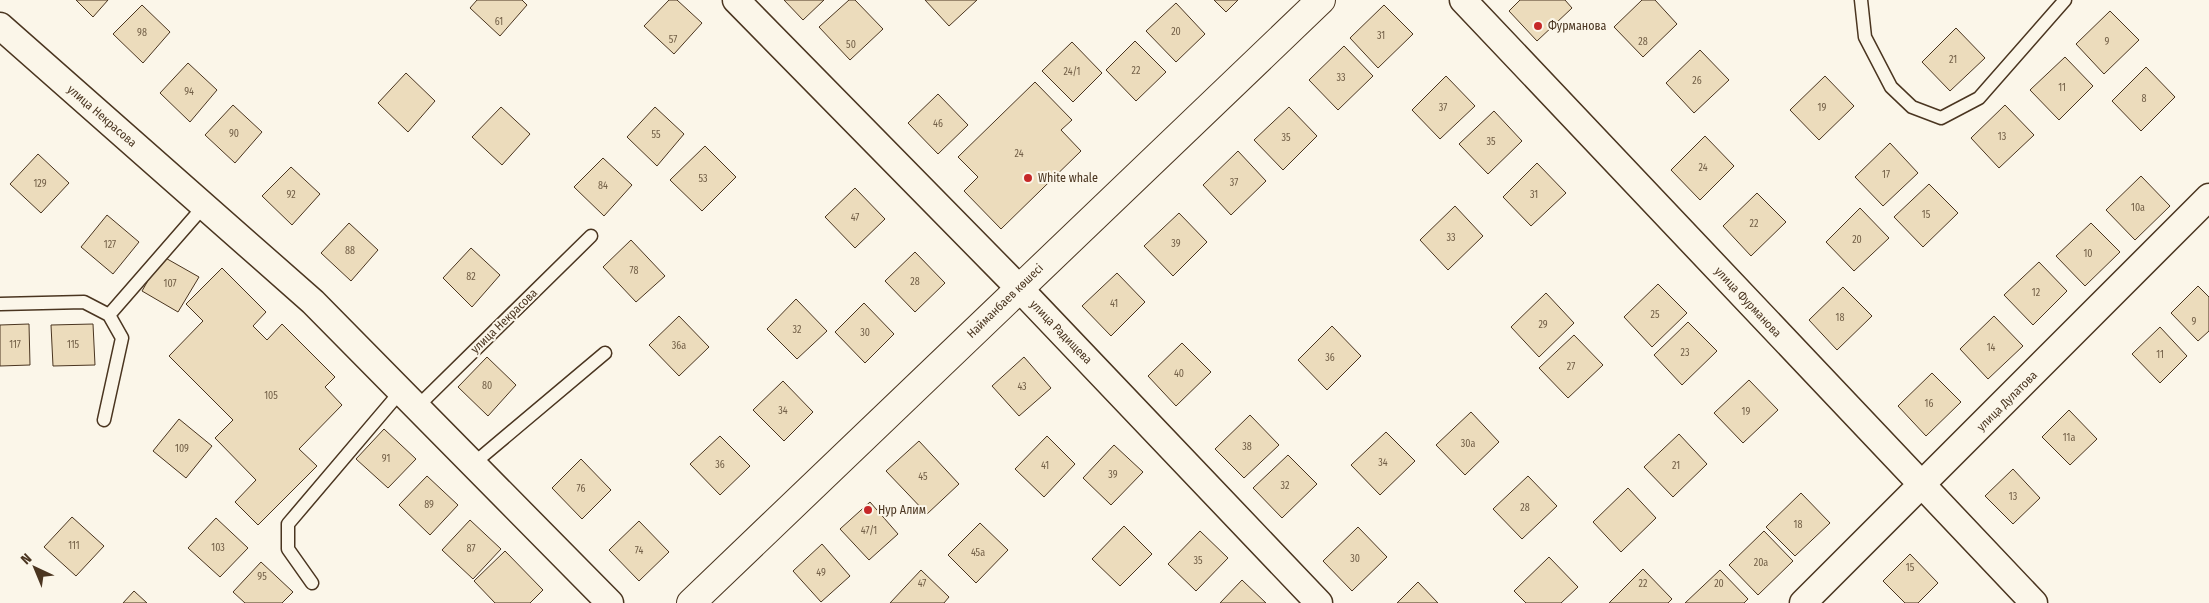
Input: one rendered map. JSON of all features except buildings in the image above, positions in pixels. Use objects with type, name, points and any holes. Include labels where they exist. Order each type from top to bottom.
[{"type":"main road","name":"Найманбаев көшесі","points":[[691,603],[1321,0]]},
{"type":"street","name":"улица Радищева","points":[[736,0],[1019,288],[1319,603]]},
{"type":"street","name":"улица Фурманова","points":[[1463,0],[2034,603]]},
{"type":"street","name":"улица Некрасова","points":[[0,26],[313,302],[610,603]]},
{"type":"street","name":"улица Дулатова","points":[[1803,603],[2209,198]]},
{"type":"lane","points":[[1860,0],[1865,37],[1891,87],[1912,107],[1941,118],[1979,98],[2065,0]]},
{"type":"lane","points":[[109,315],[204,206]]},
{"type":"lane","name":"улица Некрасова","points":[[312,583],[288,549],[288,524],[409,399],[591,236]]},
{"type":"lane","points":[[0,304],[84,302],[109,315],[122,338],[104,420]]},
{"type":"lane","points":[[473,464],[605,353]]},
{"type":"place","name":"Фурманова","points":[[1538,26]]},
{"type":"place","name":"White whale","points":[[1028,178]]},
{"type":"place","name":"Нур Алим","points":[[868,510]]}]
